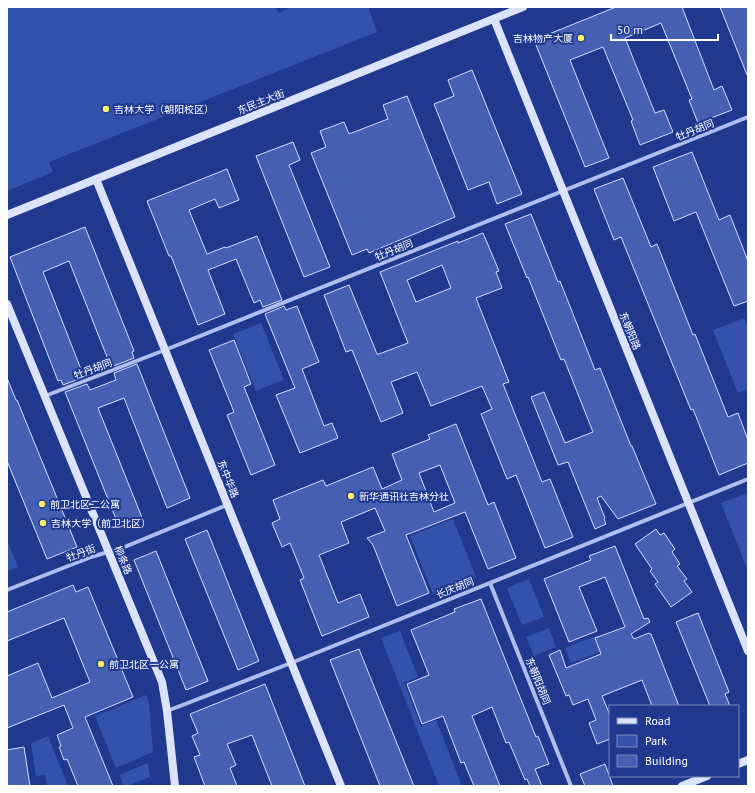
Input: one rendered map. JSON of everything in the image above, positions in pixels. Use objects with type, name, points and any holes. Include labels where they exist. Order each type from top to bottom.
[{"type":"street","name":"东民主大街","points":[[7,215],[523,7]]},
{"type":"street","name":"东朝阳路","points":[[494,19],[748,651]]},
{"type":"street","name":"牡丹胡同","points":[[45,396],[165,350],[748,117]]},
{"type":"street","name":"东中华路","points":[[96,179],[341,786]]},
{"type":"street","name":"柳条路","points":[[7,304],[158,669],[167,711],[175,786]]},
{"type":"street","name":"长庆胡同","points":[[167,711],[291,663],[748,479]]},
{"type":"street","name":"牡丹街","points":[[7,590],[90,557],[122,548],[228,505]]},
{"type":"street","name":"东朝阳胡同","points":[[490,583],[571,786]]},
{"type":"street","points":[[682,786],[704,777]]},
{"type":"green space","name":"吉林大学（朝阳校区）","points":[[7,7],[276,7],[278,13],[292,7],[368,7],[377,32],[49,162],[53,172],[7,191]]},
{"type":"green space","points":[[744,318],[748,328],[748,389],[738,393],[713,330]]},
{"type":"green space","points":[[261,323],[284,380],[256,391],[233,334]]},
{"type":"green space","points":[[747,493],[748,497],[748,571],[721,503]]},
{"type":"green space","points":[[453,519],[476,577],[433,594],[410,536]]},
{"type":"green space","points":[[7,540],[18,567],[7,571]]},
{"type":"green space","points":[[529,579],[544,617],[522,625],[507,588]]},
{"type":"green space","points":[[549,628],[556,647],[534,656],[526,637]]},
{"type":"green space","points":[[400,631],[418,677],[404,683],[421,726],[436,720],[462,786],[439,786],[381,638]]},
{"type":"green space","points":[[598,635],[601,641],[596,643],[600,652],[571,663],[565,648]]},
{"type":"green space","points":[[146,695],[149,703],[153,752],[116,768],[95,716]]},
{"type":"green space","points":[[48,736],[68,786],[47,786],[45,775],[36,776],[31,743]]},
{"type":"green space","points":[[148,763],[150,777],[124,786],[119,775]]},
{"type":"building","points":[[616,7],[682,7],[714,90],[722,86],[732,110],[698,123],[689,100],[692,99],[661,23],[625,38],[655,113],[664,110],[673,132],[640,145],[631,121],[633,120],[603,47],[570,60],[609,158],[585,167],[536,45],[536,41],[539,38]]},
{"type":"building","points":[[720,7],[748,7],[747,75]]},
{"type":"building","points":[[472,70],[522,194],[497,204],[489,182],[468,190],[434,104],[454,96],[448,80]]},
{"type":"building","points":[[407,96],[455,217],[369,253],[367,249],[352,255],[311,153],[326,147],[320,131],[344,122],[349,134],[388,119],[383,105]]},
{"type":"building","points":[[293,142],[300,160],[289,165],[330,267],[304,277],[256,156]]},
{"type":"building","points":[[692,152],[719,220],[730,215],[748,261],[748,301],[734,306],[696,212],[674,221],[653,167]]},
{"type":"building","points":[[227,169],[239,200],[219,208],[215,199],[189,210],[207,254],[257,236],[282,300],[263,307],[260,300],[254,303],[236,259],[208,270],[225,314],[198,325],[171,256],[169,256],[147,201]]},
{"type":"building","points":[[623,178],[651,247],[657,244],[693,335],[695,334],[728,417],[738,413],[748,440],[748,463],[719,475],[621,237],[614,240],[594,189]]},
{"type":"building","points":[[531,214],[558,282],[560,281],[595,370],[600,368],[656,504],[618,519],[601,496],[597,498],[606,524],[595,529],[568,462],[558,465],[531,397],[544,392],[565,443],[593,432],[564,359],[561,360],[505,224]]},
{"type":"building","points":[[85,227],[134,351],[132,352],[134,358],[111,367],[69,261],[43,272],[84,377],[63,385],[61,380],[58,381],[10,257]]},
{"type":"building","points":[[483,233],[499,271],[496,272],[502,288],[476,298],[509,382],[503,384],[542,482],[550,479],[573,537],[545,548],[516,475],[507,479],[481,414],[492,409],[482,386],[431,406],[417,372],[391,382],[403,413],[381,422],[352,350],[346,352],[324,295],[349,285],[377,354],[408,343],[380,272],[458,241],[458,243]],"holes":[[[442,265],[451,288],[416,302],[407,280]]]},
{"type":"building","points":[[284,306],[286,310],[297,306],[319,362],[302,369],[324,426],[332,423],[338,438],[300,453],[276,395],[295,388],[265,314]]},
{"type":"building","points":[[234,340],[251,384],[244,387],[275,465],[251,475],[227,415],[234,412],[209,350]]},
{"type":"building","points":[[137,364],[190,498],[167,508],[124,398],[98,408],[143,520],[120,529],[65,392],[87,384],[90,390],[116,380],[114,373]]},
{"type":"building","name":"前卫北区二公寓","points":[[7,378],[77,547],[47,559],[7,461]]},
{"type":"building","points":[[456,424],[488,505],[494,502],[516,558],[488,569],[465,512],[406,535],[429,593],[397,606],[373,545],[367,538],[385,531],[375,508],[341,522],[349,543],[319,555],[338,603],[360,594],[369,617],[322,636],[300,580],[304,578],[290,543],[282,547],[272,523],[280,519],[273,500],[323,480],[326,486],[373,467],[382,489],[402,480],[392,454],[430,439],[428,435]],"holes":[[[440,465],[455,503],[434,512],[419,473]]]},
{"type":"building","points":[[656,529],[660,535],[664,533],[675,549],[672,552],[680,564],[677,566],[687,579],[684,581],[692,592],[671,607],[655,584],[658,582],[650,571],[652,569],[635,544]]},
{"type":"building","points":[[207,530],[259,661],[238,670],[185,539]]},
{"type":"building","points":[[615,546],[644,619],[648,618],[650,622],[631,634],[634,639],[649,633],[651,634],[679,705],[652,705],[642,680],[602,696],[609,713],[609,739],[597,744],[589,723],[596,720],[588,699],[573,705],[569,695],[566,696],[549,655],[560,650],[566,668],[601,654],[595,638],[625,627],[605,577],[579,587],[597,631],[569,642],[544,579],[591,560],[589,556]]},
{"type":"building","points":[[156,551],[208,681],[186,690],[134,560]]},
{"type":"building","points":[[73,585],[76,592],[88,587],[133,697],[85,717],[113,786],[78,786],[67,759],[64,760],[59,747],[61,746],[57,735],[73,728],[64,705],[7,728],[7,676],[38,663],[52,698],[90,682],[64,618],[7,641],[7,612]]},
{"type":"building","points":[[481,599],[536,737],[538,736],[549,764],[535,769],[542,786],[530,786],[527,779],[525,780],[509,742],[506,743],[492,707],[472,716],[500,786],[474,786],[464,762],[461,763],[443,716],[422,724],[407,684],[429,675],[411,630],[455,612],[454,609]]},
{"type":"building","points":[[698,613],[729,692],[725,694],[730,705],[710,705],[676,622]]},
{"type":"building","points":[[359,649],[414,786],[380,786],[330,660]]},
{"type":"building","points":[[265,684],[305,786],[272,786],[252,735],[227,744],[236,765],[230,768],[237,786],[205,786],[194,757],[200,755],[192,736],[198,733],[190,714]]},
{"type":"building","points":[[24,747],[30,786],[7,786],[7,750]]},
{"type":"building","points":[[605,764],[613,786],[585,786],[580,774]]},
{"type":"place","name":"吉林物产大厦","points":[[581,38]]},
{"type":"place","name":"吉林大学（朝阳校区）","points":[[106,109]]},
{"type":"place","name":"新华通讯社吉林分社","points":[[351,496]]},
{"type":"place","name":"前卫北区二公寓","points":[[42,504]]},
{"type":"place","name":"吉林大学（前卫北区）","points":[[43,523]]},
{"type":"place","name":"前卫北区一公寓","points":[[101,664]]}]
